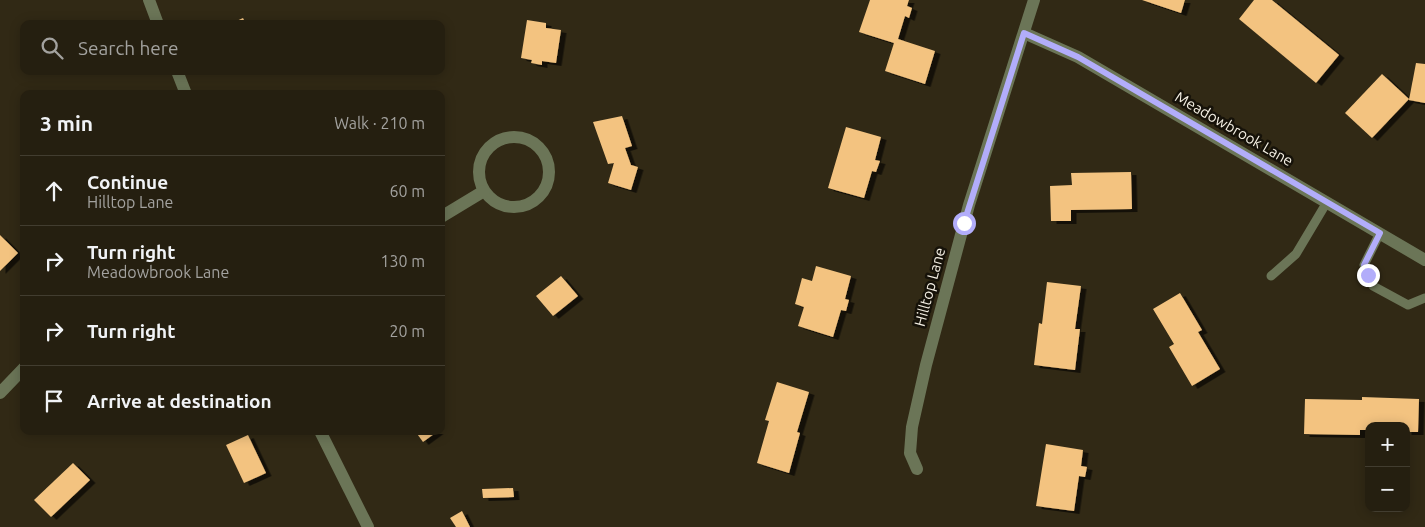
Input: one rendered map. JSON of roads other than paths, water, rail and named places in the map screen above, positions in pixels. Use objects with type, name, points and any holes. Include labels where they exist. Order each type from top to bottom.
[{"type":"street","points":[[148,0],[156,20]]},
{"type":"street","name":"Hilltop Lane","points":[[917,469],[910,452],[912,427],[926,365],[969,205],[1034,0]]},
{"type":"street","name":"Meadowbrook Lane","points":[[1024,33],[1078,57],[1425,260]]},
{"type":"street","points":[[179,75],[184,90]]},
{"type":"street","points":[[525,138],[536,144],[544,154],[549,165],[550,176],[547,187],[532,203],[511,208],[490,199],[484,190],[479,179],[479,166],[483,155],[491,145],[501,139],[525,138]]},
{"type":"street","points":[[445,214],[484,190]]},
{"type":"street","points":[[0,393],[20,372]]},
{"type":"street","points":[[322,435],[368,527]]},
{"type":"lane","points":[[1271,276],[1296,254],[1327,202]]},
{"type":"lane","points":[[1380,233],[1364,265],[1373,286],[1408,305],[1425,298]]}]
